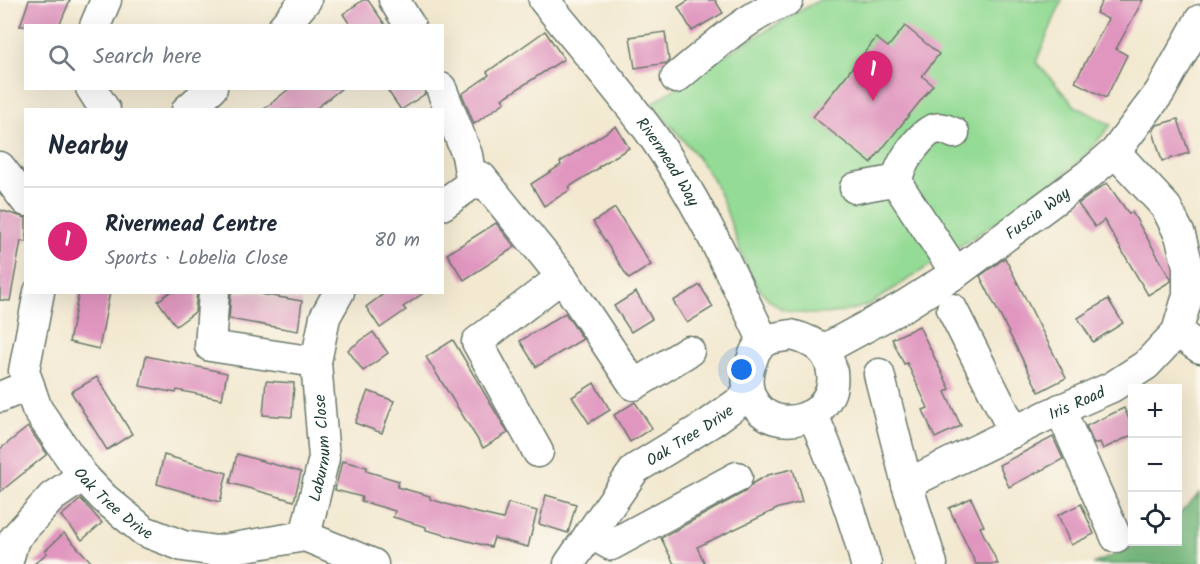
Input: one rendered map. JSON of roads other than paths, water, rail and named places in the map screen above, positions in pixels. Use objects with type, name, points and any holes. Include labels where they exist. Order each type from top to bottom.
[{"type":"street","points":[[95,24],[106,0]]},
{"type":"street","points":[[286,24],[306,0]]},
{"type":"street","points":[[394,0],[409,24]]},
{"type":"street","name":"Rivermead Way","points":[[544,0],[652,135],[671,164],[714,238],[764,342]]},
{"type":"street","points":[[676,78],[737,28],[776,2]]},
{"type":"street","name":"Fuscia Way","points":[[823,350],[904,306],[956,273],[1088,175],[1115,152],[1160,92],[1200,20]]},
{"type":"street","points":[[92,90],[104,108]]},
{"type":"street","points":[[189,108],[210,90]]},
{"type":"street","points":[[442,90],[467,155],[472,185]]},
{"type":"street","points":[[954,133],[941,128],[933,129],[924,135],[903,164],[898,180],[900,189],[956,273]]},
{"type":"street","name":"Iris Road","points":[[907,484],[1060,409],[1112,387],[1188,340],[1188,266],[1180,235],[1166,207],[1115,152]]},
{"type":"street","points":[[0,167],[24,198]]},
{"type":"street","points":[[444,204],[481,177],[562,277],[634,386],[689,351]]},
{"type":"street","points":[[855,188],[898,180]]},
{"type":"street","points":[[538,452],[477,342],[562,277]]},
{"type":"street","name":"Oak Tree Drive","points":[[39,294],[24,370],[38,409],[83,476],[104,498],[144,531],[215,557],[305,536]]},
{"type":"street","points":[[214,294],[210,346],[316,362]]},
{"type":"street","name":"Laburnum Close","points":[[305,536],[324,458],[316,362],[325,316],[338,294]]},
{"type":"street","points":[[952,309],[1014,432]]},
{"type":"street","points":[[792,335],[806,339],[823,350],[831,366],[833,381],[831,392],[823,406],[813,415],[792,422],[778,420],[768,416],[756,406],[749,395],[747,370],[755,352],[764,342],[792,335]]},
{"type":"street","points":[[879,374],[907,484],[932,564]]},
{"type":"street","points":[[0,397],[29,385]]},
{"type":"street","name":"Oak Tree Drive","points":[[569,564],[635,469],[710,423],[749,395]]},
{"type":"street","points":[[1060,409],[1116,537]]},
{"type":"street","points":[[813,415],[838,472],[866,564]]},
{"type":"street","points":[[7,564],[14,539],[52,497],[83,476]]},
{"type":"street","points":[[590,533],[611,545],[737,477]]},
{"type":"street","points":[[305,536],[373,564]]},
{"type":"place","name":"Rivermead Centre","points":[[873,101]]}]
